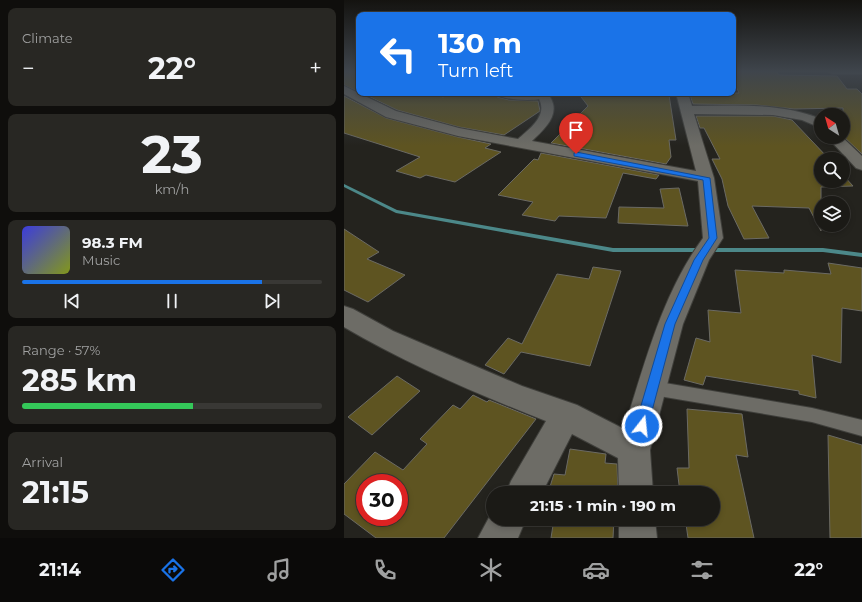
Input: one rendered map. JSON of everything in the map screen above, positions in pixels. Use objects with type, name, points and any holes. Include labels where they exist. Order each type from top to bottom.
[{"type":"street","points":[[357,96],[391,114],[458,132],[706,178]]},
{"type":"street","points":[[361,98],[367,96]]},
{"type":"street","points":[[516,96],[535,96]]},
{"type":"street","points":[[521,144],[547,115],[548,105],[546,96]]},
{"type":"street","points":[[636,486],[634,450],[670,324],[698,260],[713,238],[706,178],[683,96]]},
{"type":"street","points":[[687,110],[779,111],[795,113],[814,121]]},
{"type":"street","points":[[841,144],[862,165]]},
{"type":"street","points":[[344,315],[384,338],[512,395],[566,415],[634,450]]},
{"type":"street","points":[[526,486],[566,415]]},
{"type":"street","points":[[497,538],[504,526]]},
{"type":"street","points":[[637,526],[638,538]]},
{"type":"lane","points":[[652,388],[812,415],[862,428]]},
{"type":"building","points":[[344,96],[386,118],[491,144],[485,148],[501,152],[455,182],[426,175],[420,178],[396,171],[420,157],[344,133]]},
{"type":"building","points":[[368,96],[496,96],[509,100],[538,101],[540,111],[504,135],[459,127],[397,110]]},
{"type":"building","points":[[580,96],[669,96],[676,140],[669,140],[671,157],[666,164],[551,143],[588,106]]},
{"type":"building","points":[[690,96],[862,96],[862,154],[850,143],[850,108],[794,109],[757,105],[693,104]]},
{"type":"building","points":[[696,116],[773,116],[792,120],[822,152],[814,152],[814,188],[821,188],[821,196],[814,196],[814,218],[809,208],[752,206],[769,238],[744,239],[728,206],[722,179],[712,159],[720,159],[704,128],[700,128]]},
{"type":"building","points":[[541,153],[659,175],[656,179],[623,173],[606,218],[559,216],[555,221],[522,215],[533,202],[498,195],[534,159],[538,160]]},
{"type":"building","points":[[679,188],[688,226],[618,223],[619,207],[664,208],[660,189]]},
{"type":"building","points":[[344,229],[379,252],[367,259],[405,275],[368,302],[344,290]]},
{"type":"building","points":[[828,263],[862,268],[862,311],[842,308],[841,363],[812,355],[816,398],[799,394],[799,391],[706,376],[703,385],[684,380],[696,338],[710,342],[708,310],[741,313],[735,270],[784,273],[784,270],[831,274]]},
{"type":"building","points":[[593,267],[621,271],[590,366],[521,352],[504,374],[485,365],[508,338],[522,344],[557,274],[589,279]]},
{"type":"building","points":[[397,376],[420,391],[372,435],[348,417]]},
{"type":"building","points":[[473,395],[487,402],[489,400],[536,419],[444,538],[376,538],[360,526],[408,526],[408,474],[356,474],[356,523],[344,514],[344,484],[375,452],[403,470],[427,444],[420,439],[453,405],[460,409]]},
{"type":"building","points":[[687,409],[742,414],[748,457],[736,455],[754,538],[688,538],[686,526],[720,526],[720,486],[679,486],[677,468],[689,468]]},
{"type":"building","points":[[828,435],[862,445],[862,538],[830,538]]},
{"type":"building","points":[[570,449],[606,454],[605,463],[617,464],[618,486],[550,486],[554,474],[565,475]]},
{"type":"building","points":[[553,526],[614,526],[613,538],[551,538]]},
{"type":"waterway","points":[[344,185],[396,211],[613,250],[823,250],[862,255]]},
{"type":"route","points":[[576,154],[706,178],[713,238],[698,260],[670,324],[642,426]]}]
